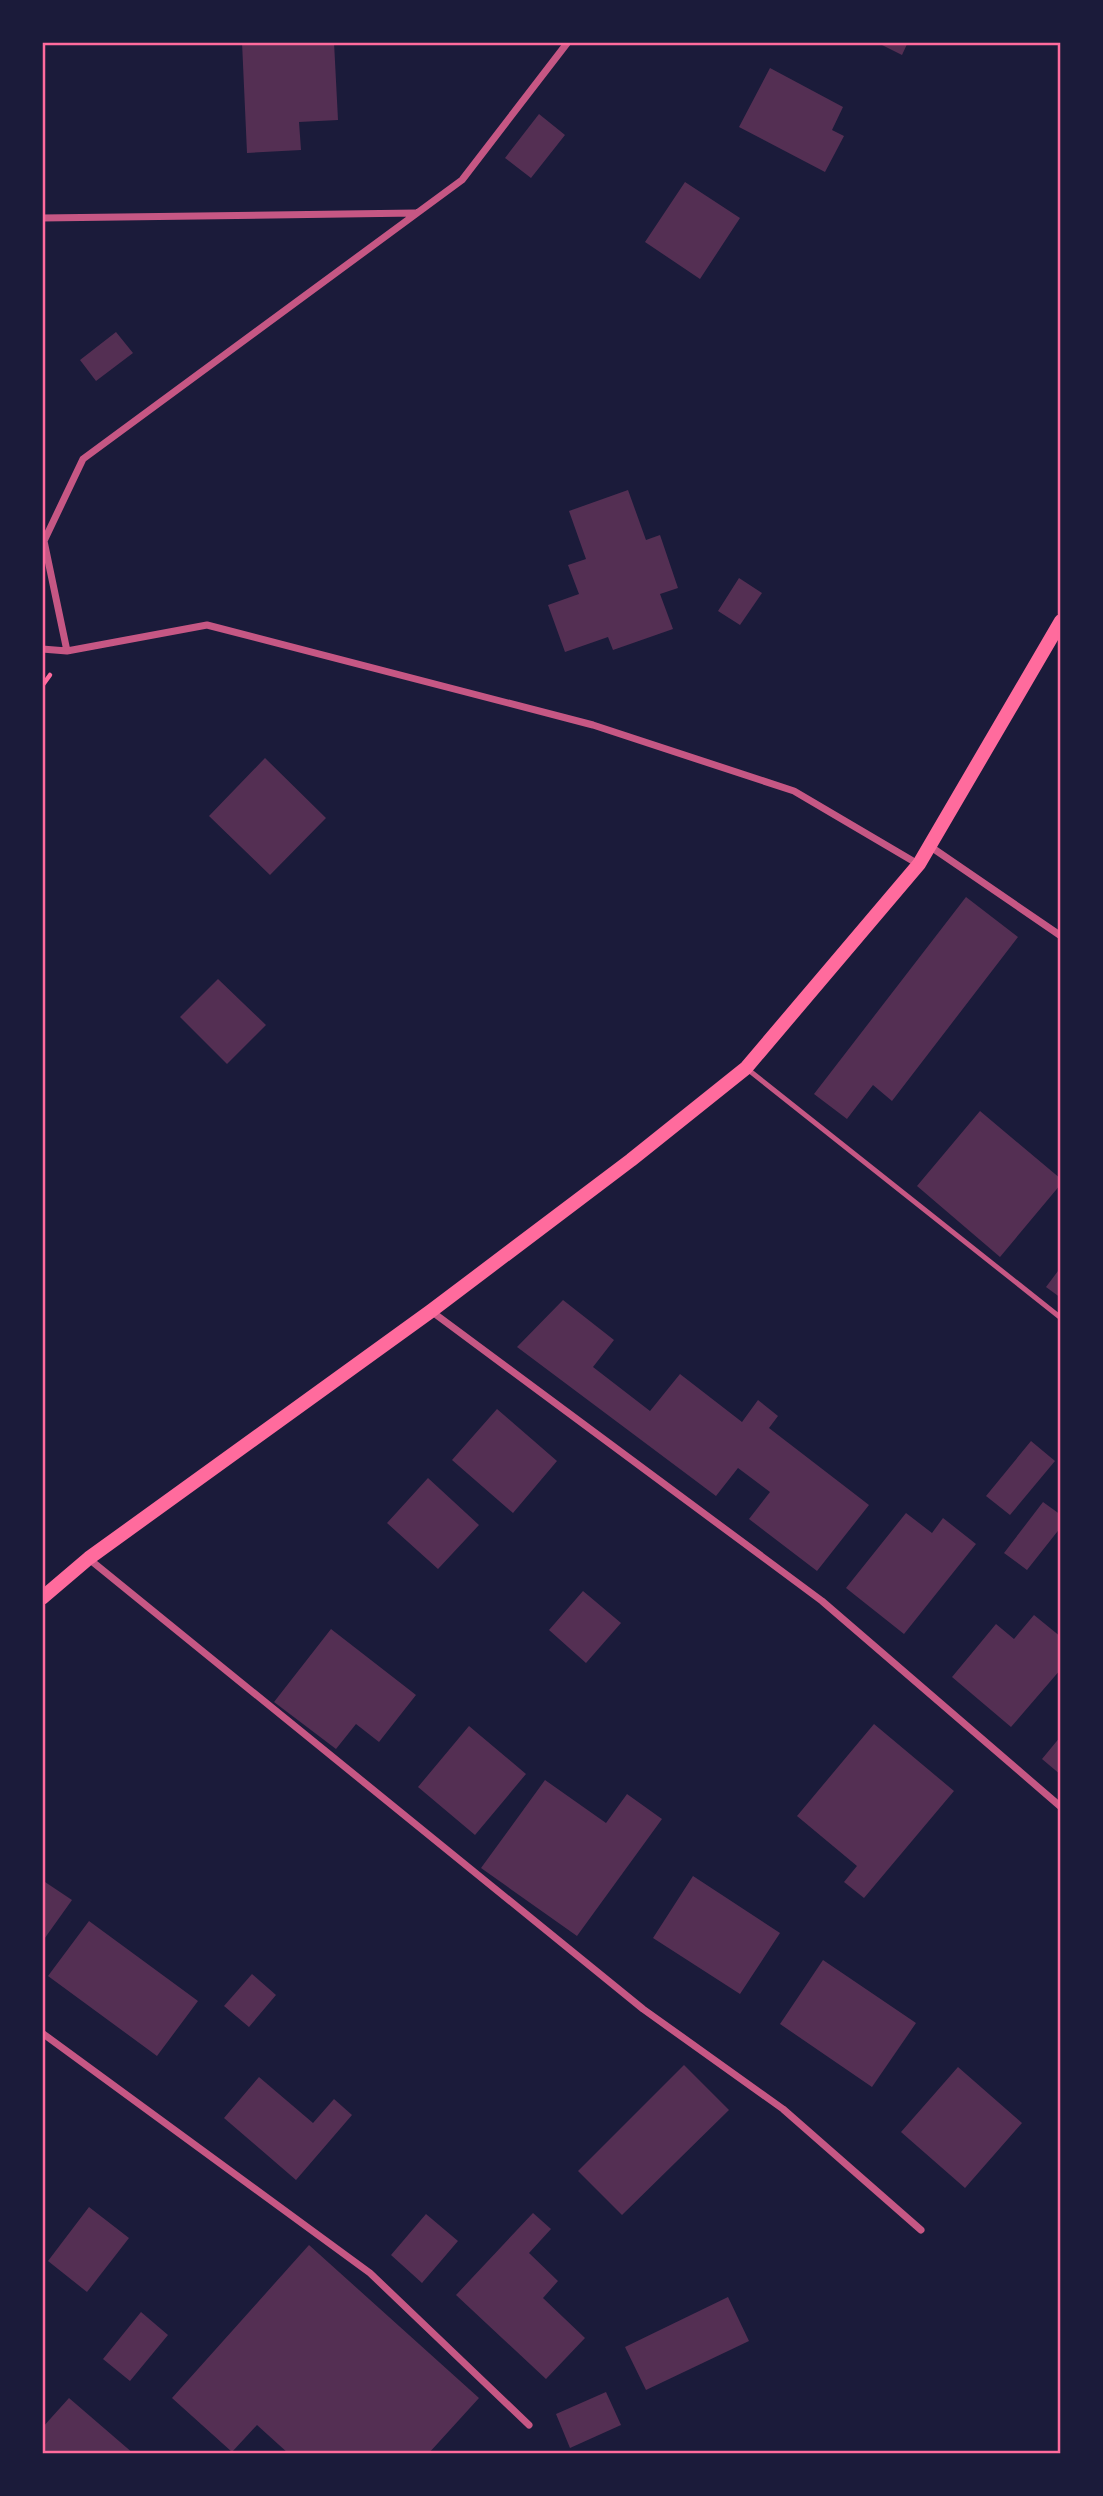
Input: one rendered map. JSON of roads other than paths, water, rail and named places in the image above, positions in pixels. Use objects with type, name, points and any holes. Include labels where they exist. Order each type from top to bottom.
[{"type":"main road","points":[[42,1598],[89,1558],[431,1311],[631,1160],[746,1068],[919,864],[1061,621]]},
{"type":"street","points":[[67,651],[44,541],[83,459],[462,180],[568,42]]},
{"type":"street","points":[[42,218],[417,213]]},
{"type":"street","points":[[42,649],[67,651],[207,625],[593,725],[794,791],[919,864]]},
{"type":"street","points":[[930,847],[1061,936]]},
{"type":"street","points":[[431,1311],[822,1601],[1061,1807]]},
{"type":"street","points":[[89,1558],[643,2009],[783,2109],[921,2230]]},
{"type":"street","points":[[42,2034],[370,2273],[529,2425]]},
{"type":"lane","points":[[746,1068],[1061,1318]]}]
